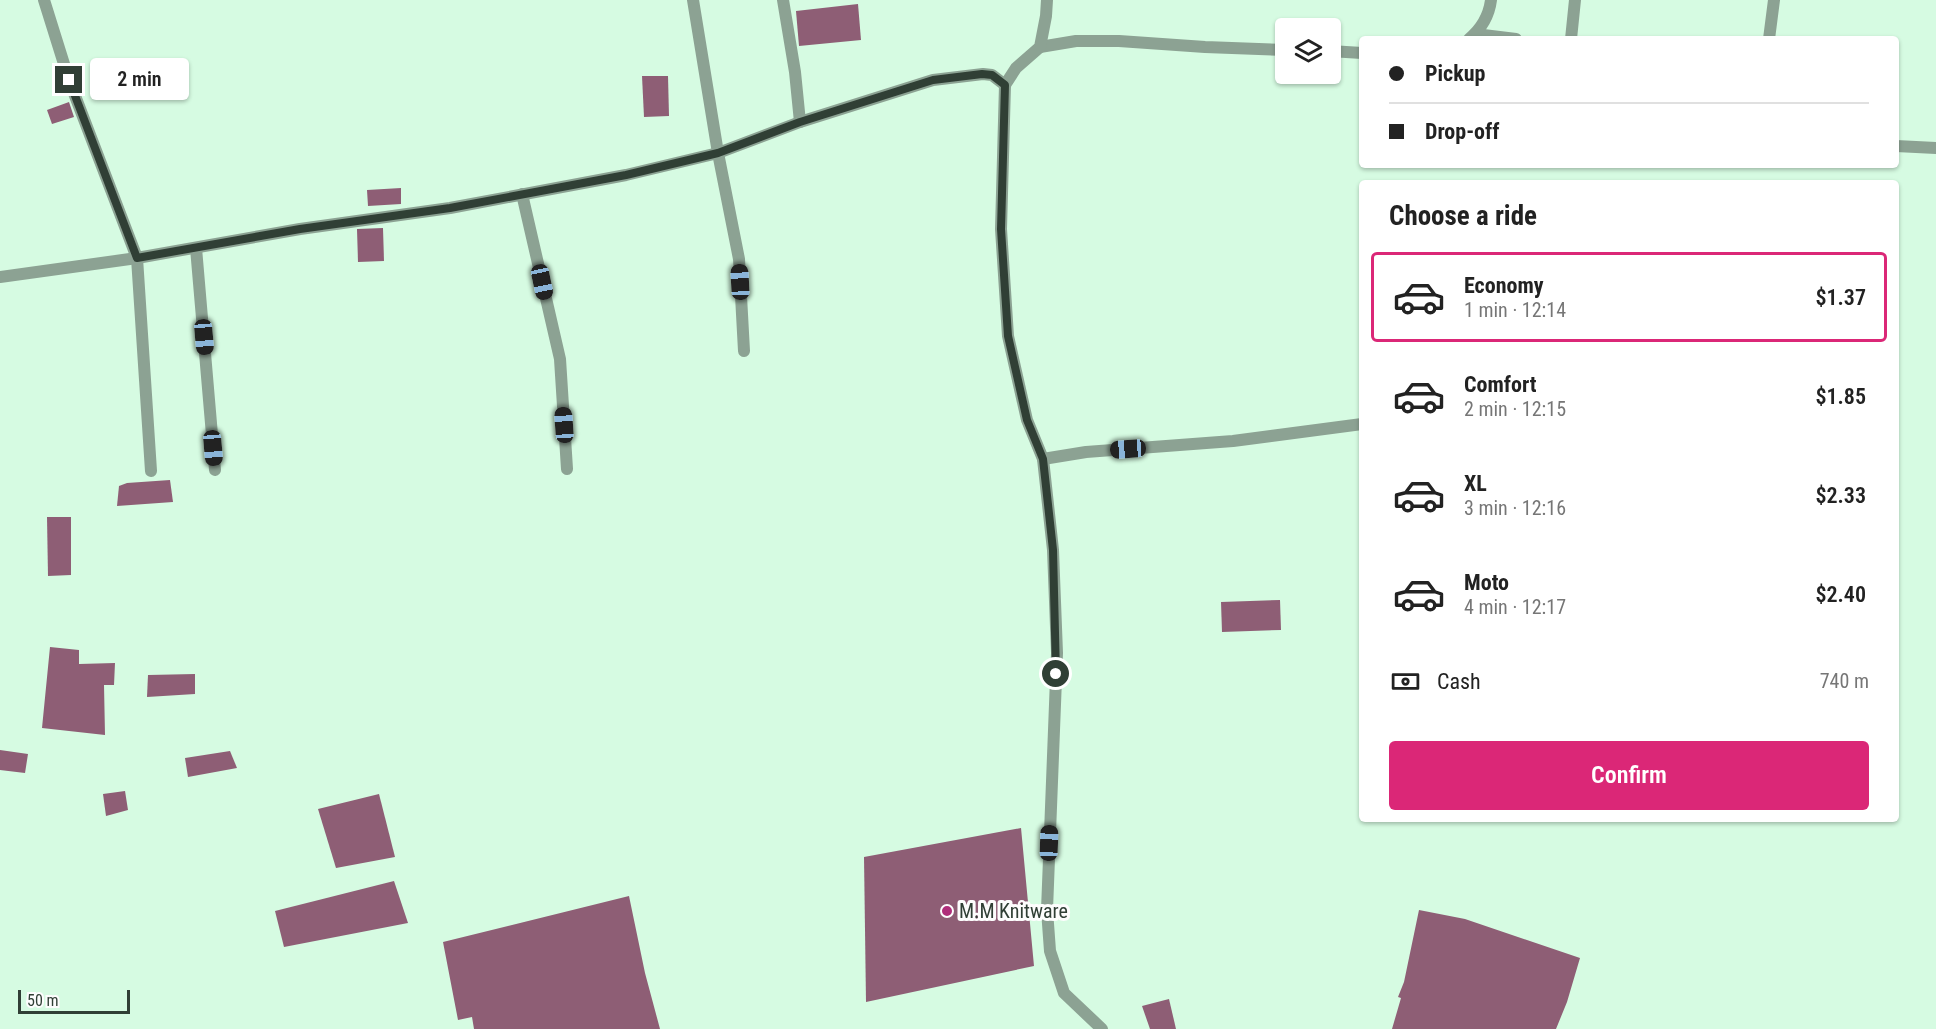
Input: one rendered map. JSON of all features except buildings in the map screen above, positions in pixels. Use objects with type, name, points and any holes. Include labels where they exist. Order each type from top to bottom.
[{"type":"street","points":[[44,0],[69,80],[137,258],[151,471]]},
{"type":"street","points":[[693,0],[718,153],[739,259],[744,351]]},
{"type":"street","points":[[783,0],[800,122]]},
{"type":"street","points":[[1040,48],[1047,15],[1047,0]]},
{"type":"street","points":[[1472,36],[1489,14],[1491,0]]},
{"type":"street","points":[[1571,36],[1575,0]]},
{"type":"street","points":[[1769,36],[1774,0]]},
{"type":"street","points":[[1102,1029],[1064,993],[1050,951],[1047,910],[1057,653],[1053,550],[1043,459],[1027,420],[1008,336],[1001,229],[1005,85],[1016,68],[1040,48],[1076,41],[1119,41],[1205,48],[1275,50]]},
{"type":"street","points":[[1341,52],[1359,53]]},
{"type":"street","points":[[0,277],[137,258],[300,229],[450,208],[626,175],[718,153],[800,122],[933,80],[982,74],[992,75],[1005,85]]},
{"type":"street","points":[[1899,146],[1936,147]]},
{"type":"street","points":[[522,194],[560,359],[567,469]]},
{"type":"street","points":[[196,248],[215,470]]},
{"type":"street","points":[[1043,459],[1086,452],[1233,441],[1359,424]]},
{"type":"place","name":"M.M Knitware","points":[[947,911]]},
{"type":"route","points":[[69,80],[137,258],[300,229],[450,208],[626,175],[718,153],[800,122],[933,80],[982,74],[992,75],[1005,85],[1001,229],[1008,336],[1027,420],[1043,459],[1053,550],[1056,674]]}]
